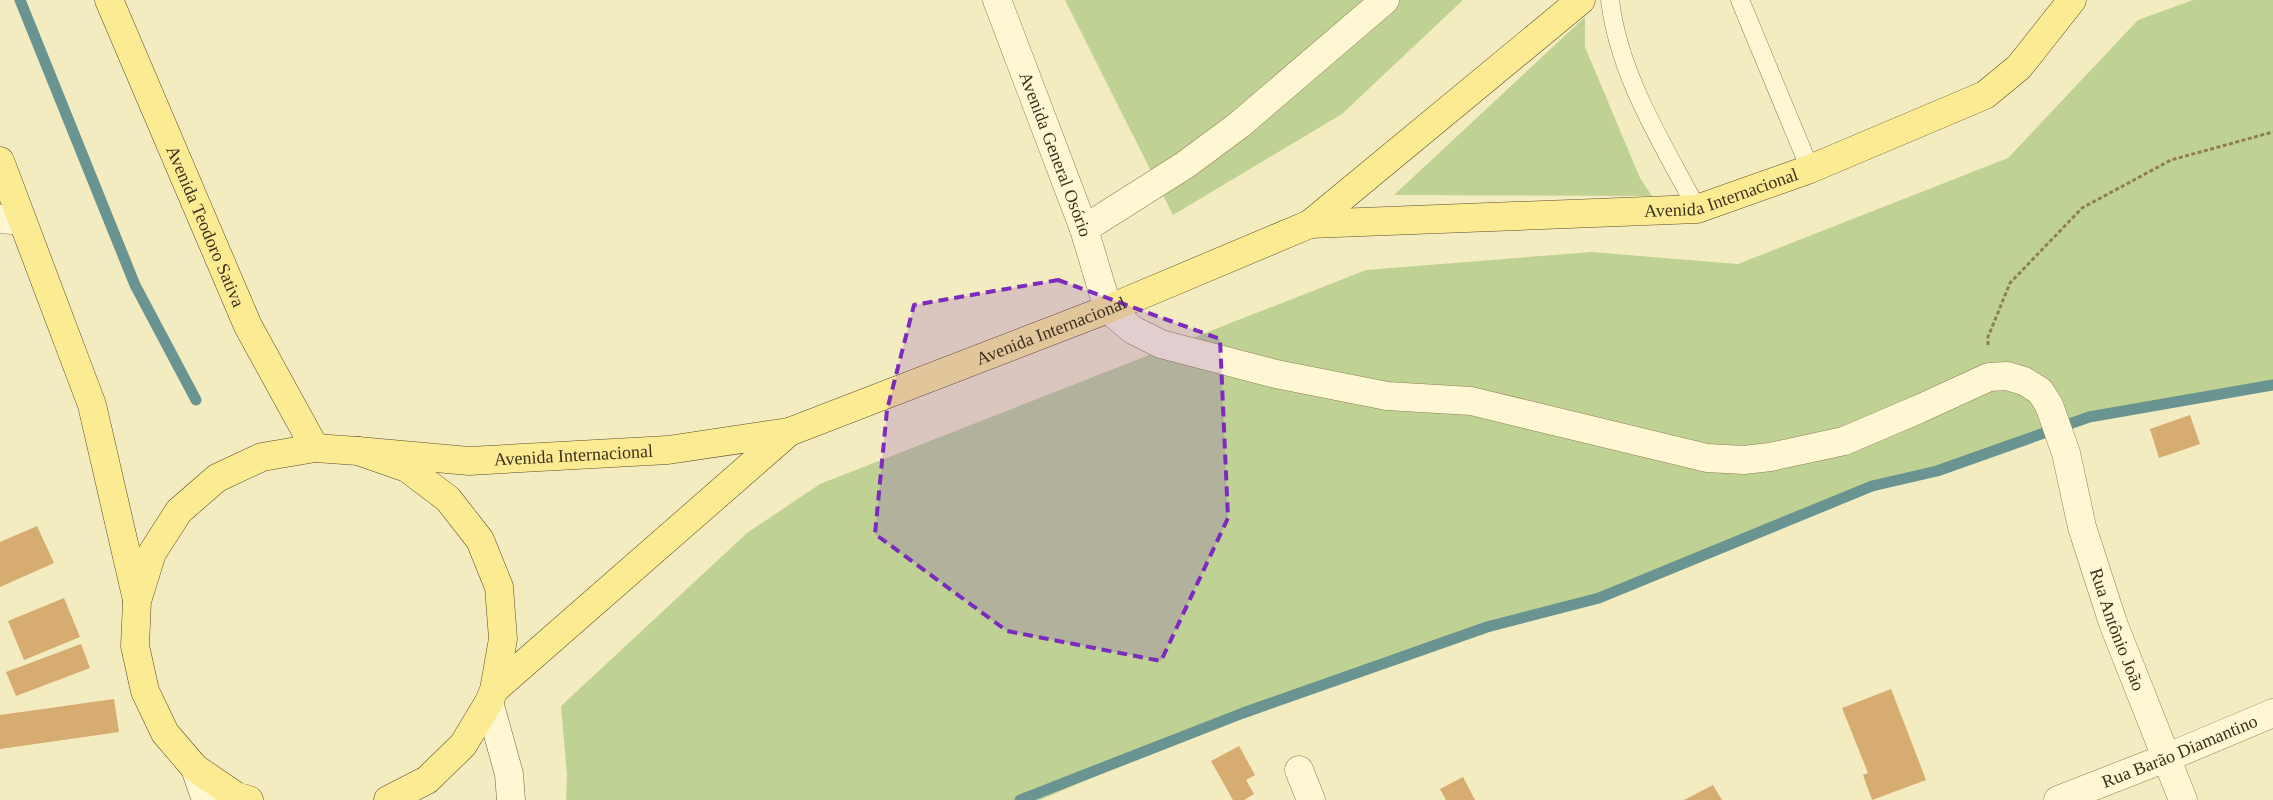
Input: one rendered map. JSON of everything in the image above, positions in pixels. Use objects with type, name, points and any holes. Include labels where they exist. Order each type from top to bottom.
[{"type":"main road","name":"Avenida Teodoro Sativa","points":[[109,0],[248,326],[315,448]]},
{"type":"main road","name":"Avenida Internacional","points":[[358,451],[469,461],[668,450],[788,432],[1108,310],[1310,224],[1581,0]]},
{"type":"main road","name":"Avenida Internacional","points":[[1310,224],[1697,209],[1810,169],[1985,95],[2019,67],[2072,0]]},
{"type":"main road","points":[[0,161],[11,220],[92,405],[138,601]]},
{"type":"main road","name":"Avenida Internacional","points":[[491,696],[788,432]]},
{"type":"main road","points":[[249,800],[236,796],[195,768],[165,733],[145,692],[135,646],[138,601],[152,553],[179,511],[217,478],[262,457],[315,448],[358,451],[407,468],[448,499],[480,540],[498,588],[504,639],[491,696],[463,745],[426,780],[388,800]]},
{"type":"street","name":"Avenida General Osório","points":[[997,0],[1084,229],[1108,310]]},
{"type":"street","points":[[1084,229],[1185,166],[1238,125],[1385,0]]},
{"type":"street","points":[[1108,310],[1133,330],[1161,344],[1276,374],[1387,396],[1471,401],[1707,458],[1744,460],[1770,457],[1844,440],[1989,377]]},
{"type":"street","name":"Rua Antônio João","points":[[1989,377],[2007,376],[2024,381],[2040,391],[2049,405],[2066,453],[2093,563],[2113,623],[2183,800]]},
{"type":"street","points":[[491,696],[509,774],[511,800]]},
{"type":"street","name":"Rua Barão Diamantino","points":[[2058,800],[2166,758],[2273,713]]},
{"type":"street","points":[[195,768],[206,800]]},
{"type":"street","points":[[1299,770],[1311,800]]},
{"type":"lane","points":[[1610,0],[1612,19],[1622,56],[1637,94],[1697,209]]},
{"type":"lane","points":[[1740,0],[1810,169]]},
{"type":"path","points":[[1989,377],[1988,337],[2010,283],[2082,208],[2171,160],[2273,132]]},
{"type":"highlighted area","points":[[1058,280],[1220,339],[1228,518],[1161,661],[1007,631],[875,534],[887,410],[914,305]]},
{"type":"green space","points":[[1065,0],[1463,0],[1342,114],[1173,215]]},
{"type":"green space","points":[[2193,0],[2273,0],[2273,385],[2089,417],[1937,471],[1872,486],[1599,598],[1487,627],[1243,713],[1040,800],[566,800],[567,776],[561,706],[747,533],[820,484],[1366,270],[1591,252],[1738,264],[2008,158],[2138,20]]},
{"type":"green space","points":[[1585,17],[1585,47],[1640,178],[1652,196],[1394,195]]},
{"type":"building","points":[[2190,415],[2200,444],[2159,458],[2150,429]]},
{"type":"building","points":[[37,526],[54,563],[0,587],[0,542]]},
{"type":"building","points":[[64,598],[80,637],[24,660],[8,621]]},
{"type":"building","points":[[81,644],[90,668],[16,696],[6,672]]},
{"type":"building","points":[[1891,689],[1926,780],[1872,800],[1863,775],[1868,773],[1842,708]]},
{"type":"building","points":[[114,699],[119,732],[0,749],[0,715]]},
{"type":"building","points":[[1239,746],[1255,775],[1246,780],[1254,794],[1244,800],[1233,800],[1211,761]]},
{"type":"building","points":[[1463,777],[1475,800],[1446,800],[1440,789]]},
{"type":"building","points":[[1713,785],[1722,800],[1684,800]]},
{"type":"waterway","points":[[20,0],[135,285],[196,400]]},
{"type":"waterway","points":[[1020,800],[1243,713],[1487,627],[1599,598],[1872,486],[1937,471],[2089,417],[2273,385]]}]
